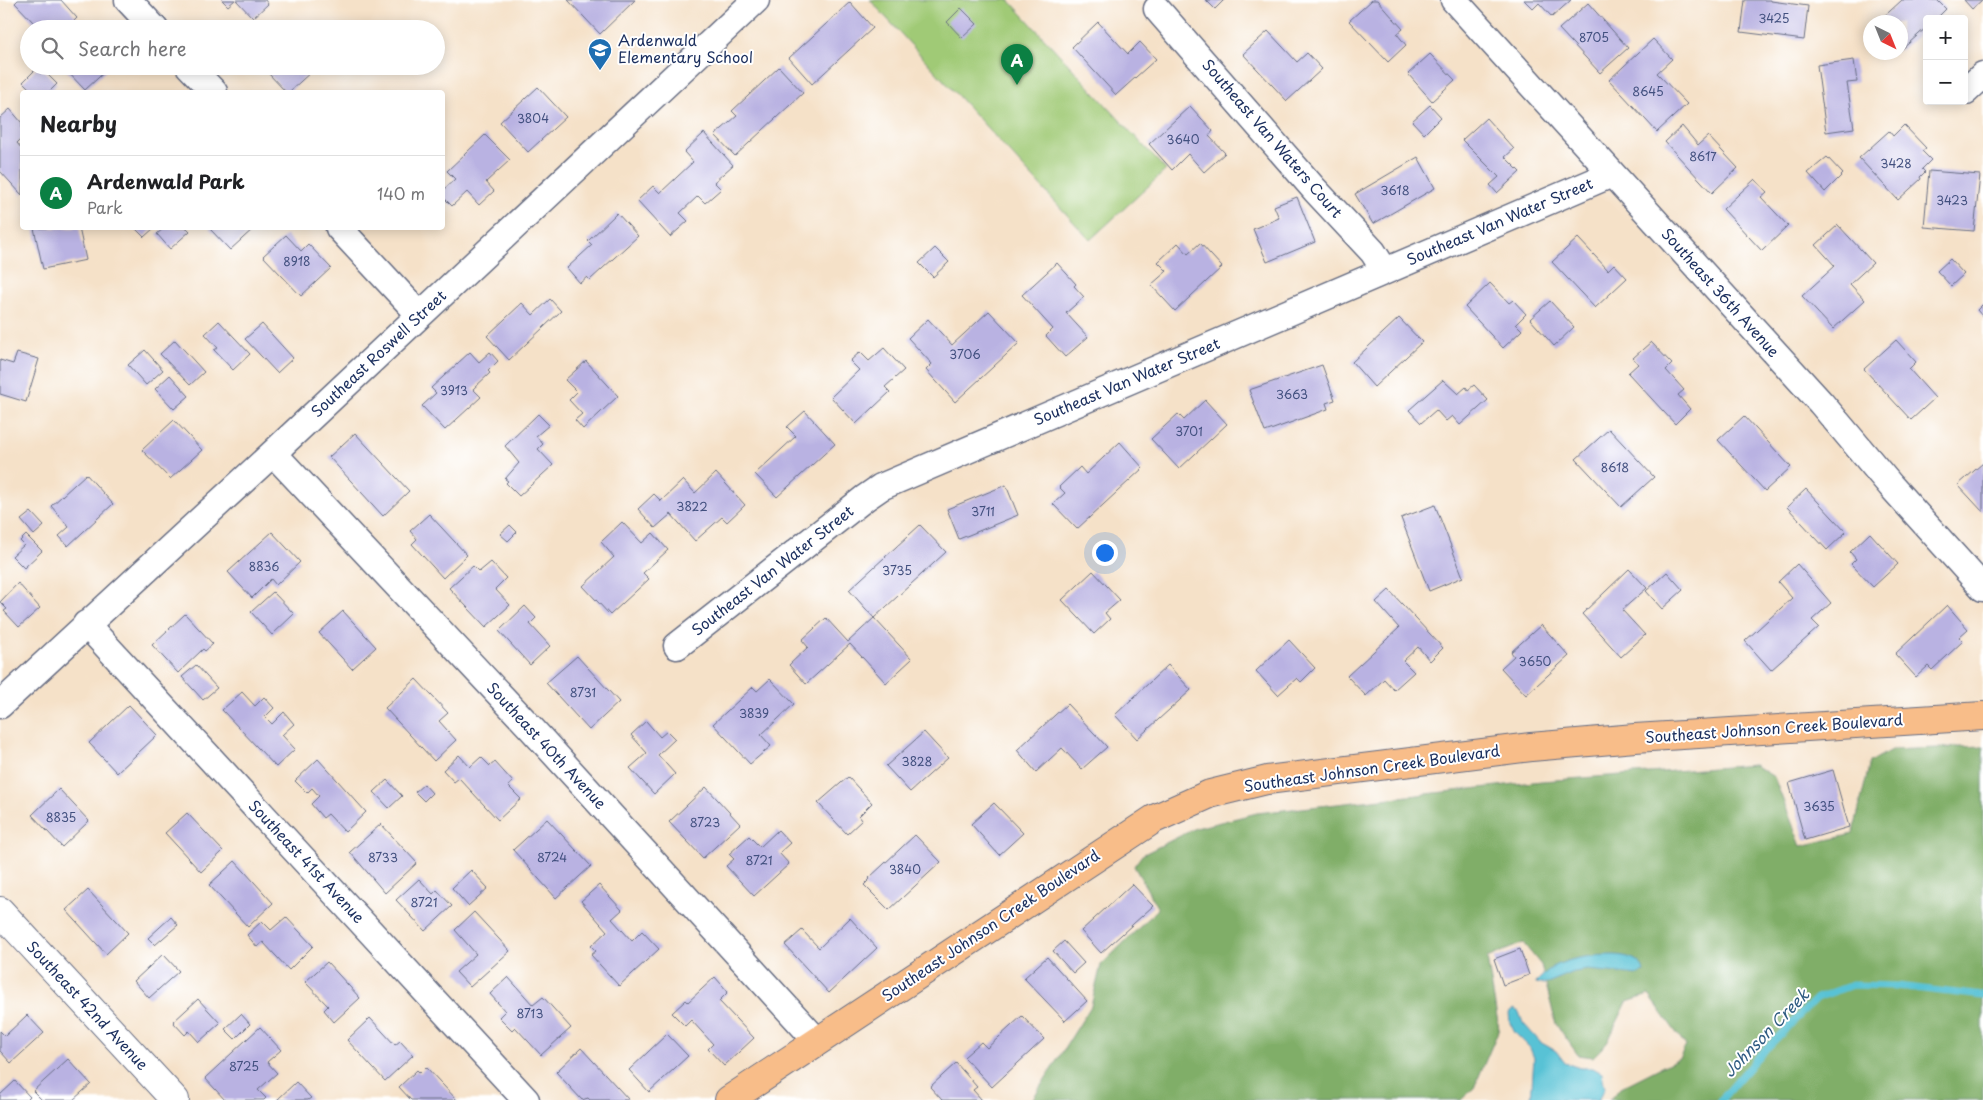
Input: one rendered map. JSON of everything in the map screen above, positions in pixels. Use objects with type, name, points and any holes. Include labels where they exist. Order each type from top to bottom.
[{"type":"main road","name":"Southeast Johnson Creek Boulevard","points":[[730,1100],[1154,819],[1210,794],[1267,780],[1531,747],[1635,738],[1983,716]]},
{"type":"street","points":[[128,0],[147,20]]},
{"type":"street","name":"Southeast Roswell Street","points":[[0,705],[420,316],[756,0]]},
{"type":"street","name":"Southeast 36th Avenue","points":[[1454,0],[1815,396],[1891,486],[1983,588]]},
{"type":"street","name":"Southeast Van Waters Court","points":[[1157,9],[1315,190],[1372,252],[1385,271]]},
{"type":"street","points":[[198,75],[212,90]]},
{"type":"street","name":"Southeast Van Water Street","points":[[677,646],[881,488],[1612,174]]},
{"type":"street","points":[[341,230],[420,316]]},
{"type":"street","name":"Southeast 40th Avenue","points":[[273,453],[530,727],[817,1041]]},
{"type":"street","name":"Southeast 41st Avenue","points":[[86,624],[526,1100]]},
{"type":"street","name":"Southeast 42nd Avenue","points":[[0,911],[175,1100]]},
{"type":"green space","points":[[870,0],[1009,0],[1166,170],[1090,240]]},
{"type":"green space","points":[[1983,746],[1983,1100],[1609,1100],[1620,1088],[1679,1058],[1686,1046],[1649,995],[1627,1002],[1607,1043],[1593,1057],[1578,1055],[1556,1024],[1541,965],[1523,943],[1487,958],[1499,1029],[1474,1088],[1461,1100],[1032,1100],[1091,1006],[1101,965],[1158,909],[1134,866],[1142,855],[1196,828],[1257,813],[1542,781],[1754,765],[1774,777],[1801,846],[1853,834],[1870,762],[1891,750]]},
{"type":"water","points":[[1615,955],[1629,957],[1637,961],[1644,972],[1639,975],[1588,970],[1574,972],[1545,984],[1535,983],[1550,969],[1567,961],[1591,956]]},
{"type":"water","points":[[1514,1009],[1519,1012],[1523,1023],[1540,1042],[1556,1051],[1565,1063],[1580,1068],[1593,1068],[1602,1073],[1605,1088],[1598,1100],[1531,1100],[1534,1058],[1530,1048],[1515,1033],[1510,1023],[1509,1013]]},
{"type":"building","points":[[18,0],[61,0],[77,18],[75,20],[31,20],[15,3]]},
{"type":"building","points":[[222,0],[235,0],[228,6]]},
{"type":"building","points":[[236,0],[265,0],[268,4],[253,18]]},
{"type":"building","points":[[568,0],[635,0],[600,34]]},
{"type":"building","points":[[1206,0],[1224,0],[1215,9]]},
{"type":"building","points":[[1372,0],[1377,0],[1403,29],[1397,34],[1406,45],[1388,62],[1349,21]]},
{"type":"building","points":[[1524,0],[1571,0],[1552,17],[1539,3],[1533,9]]},
{"type":"building","points":[[1745,0],[1771,0],[1808,6],[1804,40],[1741,32]]},
{"type":"building","points":[[1902,0],[1937,0],[1946,9],[1940,15],[1923,15],[1923,31],[1908,44],[1908,15],[1886,15]]},
{"type":"building","points":[[1964,0],[1982,0],[1972,9]]},
{"type":"building","points":[[850,2],[873,28],[812,84],[789,58]]},
{"type":"building","points":[[1588,3],[1628,48],[1600,73],[1559,29]]},
{"type":"building","points":[[961,8],[977,24],[962,38],[947,22]]},
{"type":"building","points":[[1098,22],[1128,54],[1140,42],[1156,59],[1116,95],[1072,47]]},
{"type":"building","points":[[1268,31],[1297,62],[1307,53],[1322,69],[1287,101],[1243,54]]},
{"type":"building","points":[[1653,39],[1672,59],[1657,73],[1687,104],[1657,132],[1609,80]]},
{"type":"building","points":[[1430,54],[1455,80],[1432,101],[1408,74]]},
{"type":"building","points":[[1854,60],[1857,82],[1847,83],[1854,128],[1826,132],[1817,65]]},
{"type":"building","points":[[779,67],[803,93],[735,156],[715,135],[737,116],[732,111]]},
{"type":"building","points":[[30,75],[48,75],[57,84],[51,90],[31,90],[23,82]]},
{"type":"building","points":[[71,75],[101,75],[85,90]]},
{"type":"building","points":[[270,75],[308,75],[291,90],[284,90]]},
{"type":"building","points":[[538,87],[566,117],[528,152],[500,122]]},
{"type":"building","points":[[1430,105],[1441,117],[1424,134],[1412,121]]},
{"type":"building","points":[[1190,106],[1213,131],[1209,136],[1225,153],[1204,172],[1188,154],[1172,170],[1149,144]]},
{"type":"building","points":[[10,109],[20,121],[20,140],[17,143],[20,147],[20,193],[0,171],[0,118]]},
{"type":"building","points":[[1486,118],[1514,149],[1505,157],[1520,172],[1497,193],[1490,185],[1499,177],[1462,140]]},
{"type":"building","points":[[1904,125],[1926,148],[1922,151],[1931,160],[1922,169],[1925,172],[1920,177],[1921,179],[1898,200],[1859,158],[1889,131],[1893,136]]},
{"type":"building","points":[[1682,126],[1698,145],[1708,136],[1738,168],[1712,193],[1665,142]]},
{"type":"building","points":[[704,133],[733,165],[714,182],[721,189],[705,203],[698,196],[680,213],[688,221],[670,237],[637,201],[653,186],[660,193],[693,162],[684,152]]},
{"type":"building","points":[[485,135],[510,160],[486,182],[494,191],[479,205],[467,192],[452,206],[445,199],[445,188],[455,179],[447,171]]},
{"type":"building","points":[[1418,157],[1435,188],[1373,224],[1355,194]]},
{"type":"building","points":[[1827,157],[1843,174],[1825,192],[1808,173]]},
{"type":"building","points":[[1929,171],[1980,175],[1974,231],[1924,227]]},
{"type":"building","points":[[1755,179],[1767,192],[1761,197],[1788,226],[1762,251],[1723,209]]},
{"type":"building","points":[[1297,197],[1315,242],[1267,262],[1253,229],[1279,218],[1274,206]]},
{"type":"building","points":[[617,213],[638,236],[590,280],[587,277],[580,283],[567,268],[592,245],[588,241]]},
{"type":"building","points":[[1838,225],[1873,263],[1850,284],[1865,300],[1833,329],[1802,296],[1835,266],[1816,245]]},
{"type":"building","points":[[34,230],[79,230],[86,260],[43,269]]},
{"type":"building","points":[[137,230],[152,230],[144,237]]},
{"type":"building","points":[[162,230],[190,231],[170,249],[157,234]]},
{"type":"building","points":[[211,230],[252,230],[230,250]]},
{"type":"building","points":[[286,235],[301,251],[308,244],[331,268],[301,296],[263,256]]},
{"type":"building","points":[[1578,238],[1608,270],[1614,264],[1627,278],[1595,308],[1552,262]]},
{"type":"building","points":[[1178,243],[1188,254],[1200,243],[1222,267],[1175,311],[1151,285],[1167,271],[1158,262]]},
{"type":"building","points":[[935,248],[949,262],[933,277],[919,263]]},
{"type":"building","points":[[1950,259],[1964,274],[1951,286],[1937,271]]},
{"type":"building","points":[[1057,263],[1076,284],[1074,286],[1084,297],[1066,313],[1088,337],[1065,357],[1046,336],[1053,329],[1022,295]]},
{"type":"building","points":[[1490,283],[1509,303],[1513,300],[1526,314],[1516,324],[1522,330],[1503,348],[1465,307]]},
{"type":"building","points":[[550,299],[561,311],[509,360],[487,336],[522,303],[533,315]]},
{"type":"building","points":[[1550,301],[1574,327],[1554,346],[1530,319]]},
{"type":"building","points":[[1983,304],[1983,317],[1977,310]]},
{"type":"building","points":[[989,311],[1019,343],[955,402],[926,370],[932,364],[908,338],[928,319],[952,345]]},
{"type":"building","points":[[1399,318],[1422,342],[1374,387],[1352,362]]},
{"type":"building","points":[[219,321],[250,354],[233,370],[214,350],[218,348],[205,334]]},
{"type":"building","points":[[262,324],[293,358],[277,373],[245,339]]},
{"type":"building","points":[[175,340],[204,372],[190,385],[160,354]]},
{"type":"building","points":[[1896,340],[1916,362],[1909,369],[1935,398],[1911,420],[1864,369]]},
{"type":"building","points":[[1651,342],[1672,364],[1666,370],[1684,390],[1678,395],[1690,409],[1675,424],[1628,373],[1638,364],[1633,358]]},
{"type":"building","points":[[884,348],[904,370],[885,387],[890,392],[856,424],[831,397],[859,370],[850,361],[860,352],[869,361]]},
{"type":"building","points":[[145,350],[163,370],[146,385],[128,365]]},
{"type":"building","points":[[470,352],[479,362],[490,352],[498,361],[488,371],[490,373],[473,389],[481,397],[445,430],[422,406],[436,393],[431,388]]},
{"type":"building","points":[[17,353],[39,359],[26,402],[0,394],[0,360],[13,364]]},
{"type":"building","points":[[586,361],[618,396],[583,429],[575,420],[582,414],[569,400],[577,392],[565,380]]},
{"type":"building","points":[[1322,365],[1335,400],[1326,403],[1328,409],[1265,432],[1249,390]]},
{"type":"building","points":[[170,375],[189,396],[174,409],[155,389]]},
{"type":"building","points":[[1443,380],[1458,394],[1466,387],[1468,390],[1474,385],[1488,400],[1460,425],[1452,416],[1446,421],[1436,410],[1421,423],[1409,410]]},
{"type":"building","points":[[1205,400],[1227,424],[1179,469],[1151,439],[1178,414],[1184,420]]},
{"type":"building","points":[[805,411],[835,444],[777,497],[755,474],[796,436],[787,427]]},
{"type":"building","points":[[538,414],[549,425],[536,436],[543,444],[538,449],[553,465],[519,496],[506,483],[508,481],[505,479],[519,463],[505,446]]},
{"type":"building","points":[[1744,416],[1791,467],[1765,491],[1718,440]]},
{"type":"building","points":[[174,420],[202,450],[170,479],[142,450]]},
{"type":"building","points":[[1609,429],[1654,477],[1621,507],[1576,459]]},
{"type":"building","points":[[355,433],[409,491],[383,516],[329,457]]},
{"type":"building","points":[[1120,442],[1143,468],[1077,529],[1053,504],[1065,493],[1059,487],[1080,467],[1086,474]]},
{"type":"building","points":[[1983,463],[1983,512],[1958,485]]},
{"type":"building","points":[[716,473],[745,505],[727,522],[722,517],[695,541],[671,514],[655,528],[638,509],[654,494],[661,501],[683,480],[695,493]]},
{"type":"building","points":[[86,474],[113,504],[68,546],[59,536],[69,527],[51,506]]},
{"type":"building","points":[[1006,485],[1018,515],[959,539],[947,509]]},
{"type":"building","points":[[1806,489],[1846,532],[1827,550],[1787,507]]},
{"type":"building","points":[[1435,505],[1463,577],[1429,591],[1401,518]]},
{"type":"building","points":[[31,512],[44,526],[34,535],[21,520]]},
{"type":"building","points":[[429,514],[467,555],[443,578],[412,544],[417,539],[410,531]]},
{"type":"building","points":[[622,522],[642,543],[653,533],[668,550],[643,573],[649,579],[610,615],[583,586],[614,557],[601,542]]},
{"type":"building","points":[[510,525],[517,532],[508,541],[500,534]]},
{"type":"building","points":[[920,525],[946,552],[874,618],[849,590]]},
{"type":"building","points":[[272,532],[300,562],[276,585],[271,579],[252,598],[228,572]]},
{"type":"building","points":[[1870,533],[1898,564],[1873,587],[1851,564],[1856,559],[1850,552]]},
{"type":"building","points":[[26,535],[42,551],[24,568],[12,556],[24,545],[20,541]]},
{"type":"building","points":[[491,562],[506,578],[495,589],[510,605],[486,627],[449,588],[473,566],[479,572]]},
{"type":"building","points":[[1797,564],[1831,603],[1812,620],[1819,627],[1771,670],[1745,641],[1792,598],[1778,582]]},
{"type":"building","points":[[1629,569],[1647,588],[1622,610],[1645,635],[1621,657],[1582,614]]},
{"type":"building","points":[[1093,571],[1120,600],[1105,613],[1110,619],[1094,634],[1062,600]]},
{"type":"building","points":[[1667,572],[1683,590],[1662,609],[1646,591]]},
{"type":"building","points":[[18,583],[40,608],[19,627],[4,611],[7,609],[0,602]]},
{"type":"building","points":[[1389,590],[1443,648],[1430,661],[1418,647],[1403,661],[1414,672],[1394,690],[1384,679],[1366,696],[1347,676],[1399,628],[1376,602]]},
{"type":"building","points":[[273,592],[294,614],[272,635],[251,612]]},
{"type":"building","points":[[1947,605],[1968,629],[1959,637],[1963,641],[1932,670],[1928,666],[1916,677],[1895,654]]},
{"type":"building","points":[[525,606],[536,618],[530,624],[550,646],[530,665],[499,631]]},
{"type":"building","points":[[343,611],[376,647],[352,669],[319,633]]},
{"type":"building","points":[[185,614],[213,644],[205,651],[203,649],[178,673],[152,645]]},
{"type":"building","points":[[826,618],[848,642],[874,618],[912,659],[886,683],[850,644],[806,684],[789,665],[808,647],[802,640]]},
{"type":"building","points":[[1541,625],[1569,656],[1526,695],[1501,668],[1514,656],[1511,652]]},
{"type":"building","points":[[1289,640],[1315,668],[1301,682],[1297,678],[1278,695],[1256,671]]},
{"type":"building","points":[[577,656],[619,702],[589,730],[546,683]]},
{"type":"building","points":[[196,665],[217,688],[203,700],[182,677]]},
{"type":"building","points":[[1168,665],[1191,690],[1137,739],[1115,715]]},
{"type":"building","points":[[416,679],[448,713],[439,721],[456,740],[434,761],[385,708]]},
{"type":"building","points":[[770,679],[794,704],[761,735],[771,746],[750,764],[713,724],[753,687],[757,691]]},
{"type":"building","points":[[242,692],[255,706],[264,697],[274,708],[265,717],[272,724],[284,712],[294,724],[282,735],[295,749],[276,767],[222,710]]},
{"type":"building","points":[[1067,704],[1107,747],[1082,769],[1062,748],[1036,772],[1017,750]]},
{"type":"building","points":[[129,705],[157,735],[117,773],[89,743]]},
{"type":"building","points":[[646,721],[660,737],[667,731],[675,739],[658,755],[675,774],[654,794],[630,768],[647,753],[631,735]]},
{"type":"building","points":[[924,732],[948,758],[910,792],[886,766]]},
{"type":"building","points":[[459,755],[470,767],[481,757],[490,766],[495,762],[513,782],[508,786],[521,799],[498,820],[459,778],[454,782],[443,770]]},
{"type":"building","points":[[318,759],[366,812],[345,832],[328,814],[323,818],[311,804],[319,796],[312,788],[307,793],[295,781]]},
{"type":"building","points":[[1833,770],[1849,827],[1805,840],[1789,783]]},
{"type":"building","points":[[848,777],[872,803],[859,816],[862,820],[847,834],[818,803]]},
{"type":"building","points":[[387,780],[402,796],[389,808],[374,792]]},
{"type":"building","points":[[424,784],[432,793],[424,801],[415,792]]},
{"type":"building","points":[[706,787],[740,824],[703,858],[669,822]]},
{"type":"building","points":[[59,789],[89,821],[62,847],[32,815]]},
{"type":"building","points":[[994,803],[1023,833],[999,855],[971,824]]},
{"type":"building","points":[[187,813],[223,851],[201,872],[165,833]]},
{"type":"building","points":[[547,819],[591,866],[556,898],[513,850]]},
{"type":"building","points":[[381,824],[417,863],[385,893],[350,852]]},
{"type":"building","points":[[778,830],[790,843],[779,853],[789,864],[754,896],[726,866],[734,859],[729,854],[749,836],[760,847]]},
{"type":"building","points":[[915,835],[941,862],[889,910],[864,885]]},
{"type":"building","points":[[235,861],[273,903],[248,927],[209,885]]},
{"type":"building","points":[[471,870],[488,888],[468,906],[452,888]]},
{"type":"building","points":[[419,879],[433,894],[437,890],[452,906],[425,931],[396,900]]},
{"type":"building","points":[[1132,884],[1153,906],[1101,953],[1081,931]]},
{"type":"building","points":[[599,885],[622,910],[612,919],[632,941],[642,931],[659,949],[619,986],[591,955],[596,951],[591,946],[607,931],[581,901]]},
{"type":"building","points":[[88,890],[128,933],[106,954],[66,910]]},
{"type":"building","points":[[474,912],[510,951],[470,987],[456,972],[476,954],[455,930]]},
{"type":"building","points":[[171,917],[178,925],[155,945],[148,938]]},
{"type":"building","points":[[286,917],[313,946],[289,970],[263,942],[257,947],[247,935],[262,921],[271,930]]},
{"type":"building","points":[[850,918],[877,948],[829,993],[785,945],[802,930],[819,948]]},
{"type":"building","points":[[1064,941],[1084,963],[1073,973],[1053,951]]},
{"type":"building","points":[[1520,949],[1529,975],[1503,985],[1494,959]]},
{"type":"building","points":[[163,954],[179,971],[149,998],[134,981]]},
{"type":"building","points":[[1047,957],[1087,1001],[1065,1021],[1024,978]]},
{"type":"building","points":[[327,962],[360,998],[334,1022],[324,1010],[328,1006],[305,982]]},
{"type":"building","points":[[508,977],[533,1005],[543,997],[571,1028],[541,1055],[515,1027],[512,1030],[499,1017],[505,1011],[490,994]]},
{"type":"building","points":[[715,977],[728,992],[719,1001],[754,1038],[724,1066],[708,1049],[713,1044],[691,1020],[685,1026],[672,1013],[686,1000],[688,1002]]},
{"type":"building","points":[[198,999],[220,1023],[199,1042],[189,1031],[185,1035],[173,1022]]},
{"type":"building","points":[[241,1014],[250,1024],[235,1039],[225,1029]]},
{"type":"building","points":[[27,1015],[44,1033],[11,1063],[0,1051],[0,1031],[5,1036]]},
{"type":"building","points":[[1022,1016],[1044,1039],[992,1087],[964,1057],[981,1042],[987,1048]]},
{"type":"building","points":[[370,1018],[395,1045],[400,1041],[413,1055],[385,1081],[347,1040]]},
{"type":"building","points":[[260,1027],[281,1050],[267,1062],[277,1073],[258,1090],[266,1098],[264,1100],[225,1100],[205,1078]]},
{"type":"building","points":[[667,1034],[688,1056],[649,1092],[629,1070]]},
{"type":"building","points":[[581,1048],[629,1100],[590,1100],[588,1098],[582,1100],[556,1072]]},
{"type":"building","points":[[68,1059],[91,1084],[73,1100],[42,1100],[33,1091]]},
{"type":"building","points":[[956,1063],[977,1087],[973,1090],[982,1100],[942,1100],[930,1087]]},
{"type":"building","points":[[426,1067],[457,1100],[411,1100],[399,1087],[417,1070],[420,1073]]},
{"type":"building","points":[[15,1081],[30,1097],[27,1100],[0,1100],[0,1095]]},
{"type":"building","points":[[296,1082],[311,1098],[308,1100],[277,1100]]},
{"type":"waterway","name":"Johnson Creek","points":[[1721,1100],[1756,1059],[1817,998],[1852,985],[1897,986],[1983,996]]},
{"type":"place","name":"Ardenwald Elementary School","points":[[600,71]]},
{"type":"place","name":"Ardenwald Park","points":[[1017,85]]}]
